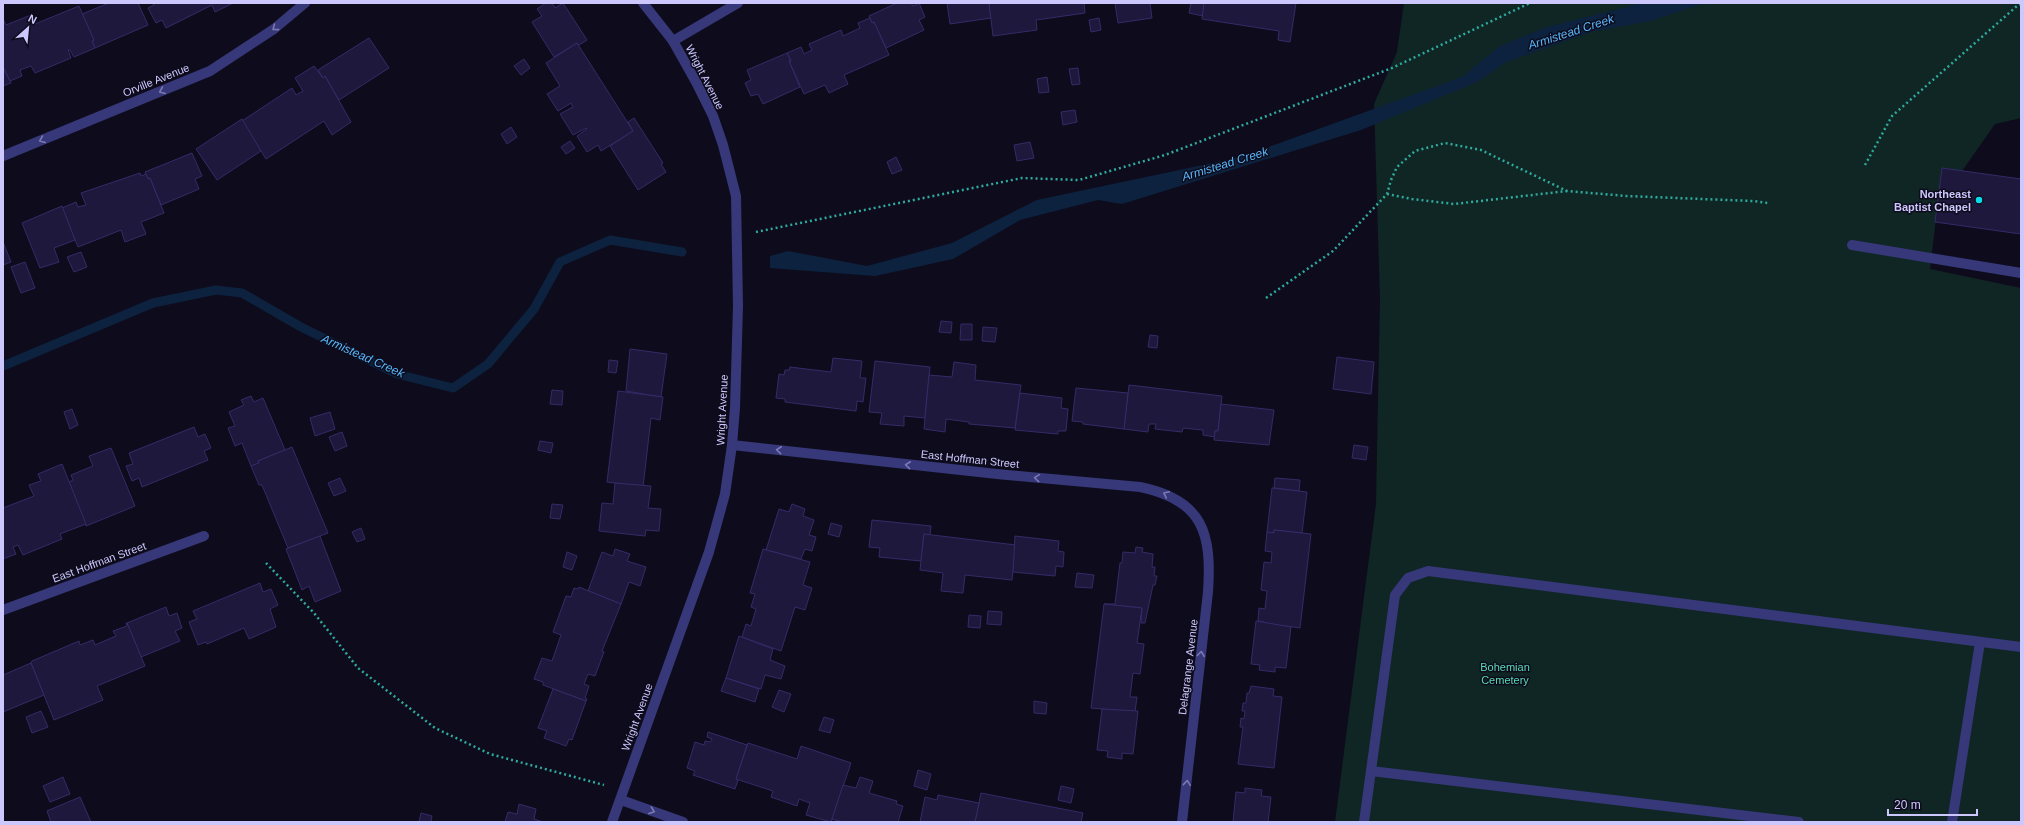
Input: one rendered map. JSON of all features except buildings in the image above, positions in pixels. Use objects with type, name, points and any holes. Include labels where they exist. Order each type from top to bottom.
[{"type":"street","name":"Orville Avenue","points":[[3,156],[210,71],[274,29],[305,3]]},
{"type":"street","name":"Wright Avenue","points":[[612,822],[709,552],[725,494],[732,445],[736,376],[738,236],[736,196],[723,145],[713,116],[673,41],[643,3]]},
{"type":"street","points":[[673,41],[738,3]]},
{"type":"street","points":[[1852,245],[2021,273]]},
{"type":"street","name":"East Hoffman Street","points":[[732,445],[997,474],[1140,487],[1160,491],[1180,501],[1197,517]]},
{"type":"street","name":"Delagrange Avenue","points":[[1182,822],[1210,562],[1205,534],[1197,517]]},
{"type":"street","name":"East Hoffman Street","points":[[3,610],[204,536]]},
{"type":"street","points":[[1364,822],[1395,595],[1408,578],[1428,571],[2021,647]]},
{"type":"street","points":[[1952,822],[1980,642]]},
{"type":"street","points":[[1371,771],[1799,822]]},
{"type":"street","points":[[622,795],[682,822]]},
{"type":"path","points":[[738,236],[1022,178],[1078,180],[1165,155],[1392,68],[1530,3]]},
{"type":"path","points":[[1865,164],[1892,116],[2021,4]]},
{"type":"path","points":[[1266,298],[1333,251],[1387,194],[1397,167],[1415,151],[1445,143],[1481,150],[1567,191]]},
{"type":"path","points":[[1387,194],[1412,199],[1454,204],[1567,191],[1626,196],[1753,201],[1768,203]]},
{"type":"path","points":[[266,563],[314,613],[358,668],[435,728],[490,754],[622,795]]},
{"type":"green space","name":"Bohemian Cemetery","points":[[1404,3],[2021,3],[2021,118],[1995,124],[1962,171],[1942,168],[1930,269],[2021,288],[2021,822],[1335,822],[1376,504],[1380,299],[1374,104],[1397,52]]},
{"type":"water","points":[[1643,3],[1705,3],[1650,21],[1591,32],[1506,62],[1477,82],[1361,130],[1122,204],[1098,200],[1020,220],[953,259],[875,276],[770,268],[770,256],[788,251],[867,266],[952,243],[1037,200],[1241,157],[1462,77],[1500,46],[1547,27]]},
{"type":"waterway","name":"Armistead Creek","points":[[3,366],[153,303],[216,290],[242,293],[301,327],[397,374],[453,388],[488,364],[534,309],[560,262],[610,240],[682,252]]},
{"type":"place","name":"Northeast Baptist Chapel","points":[[1979,200]]}]
